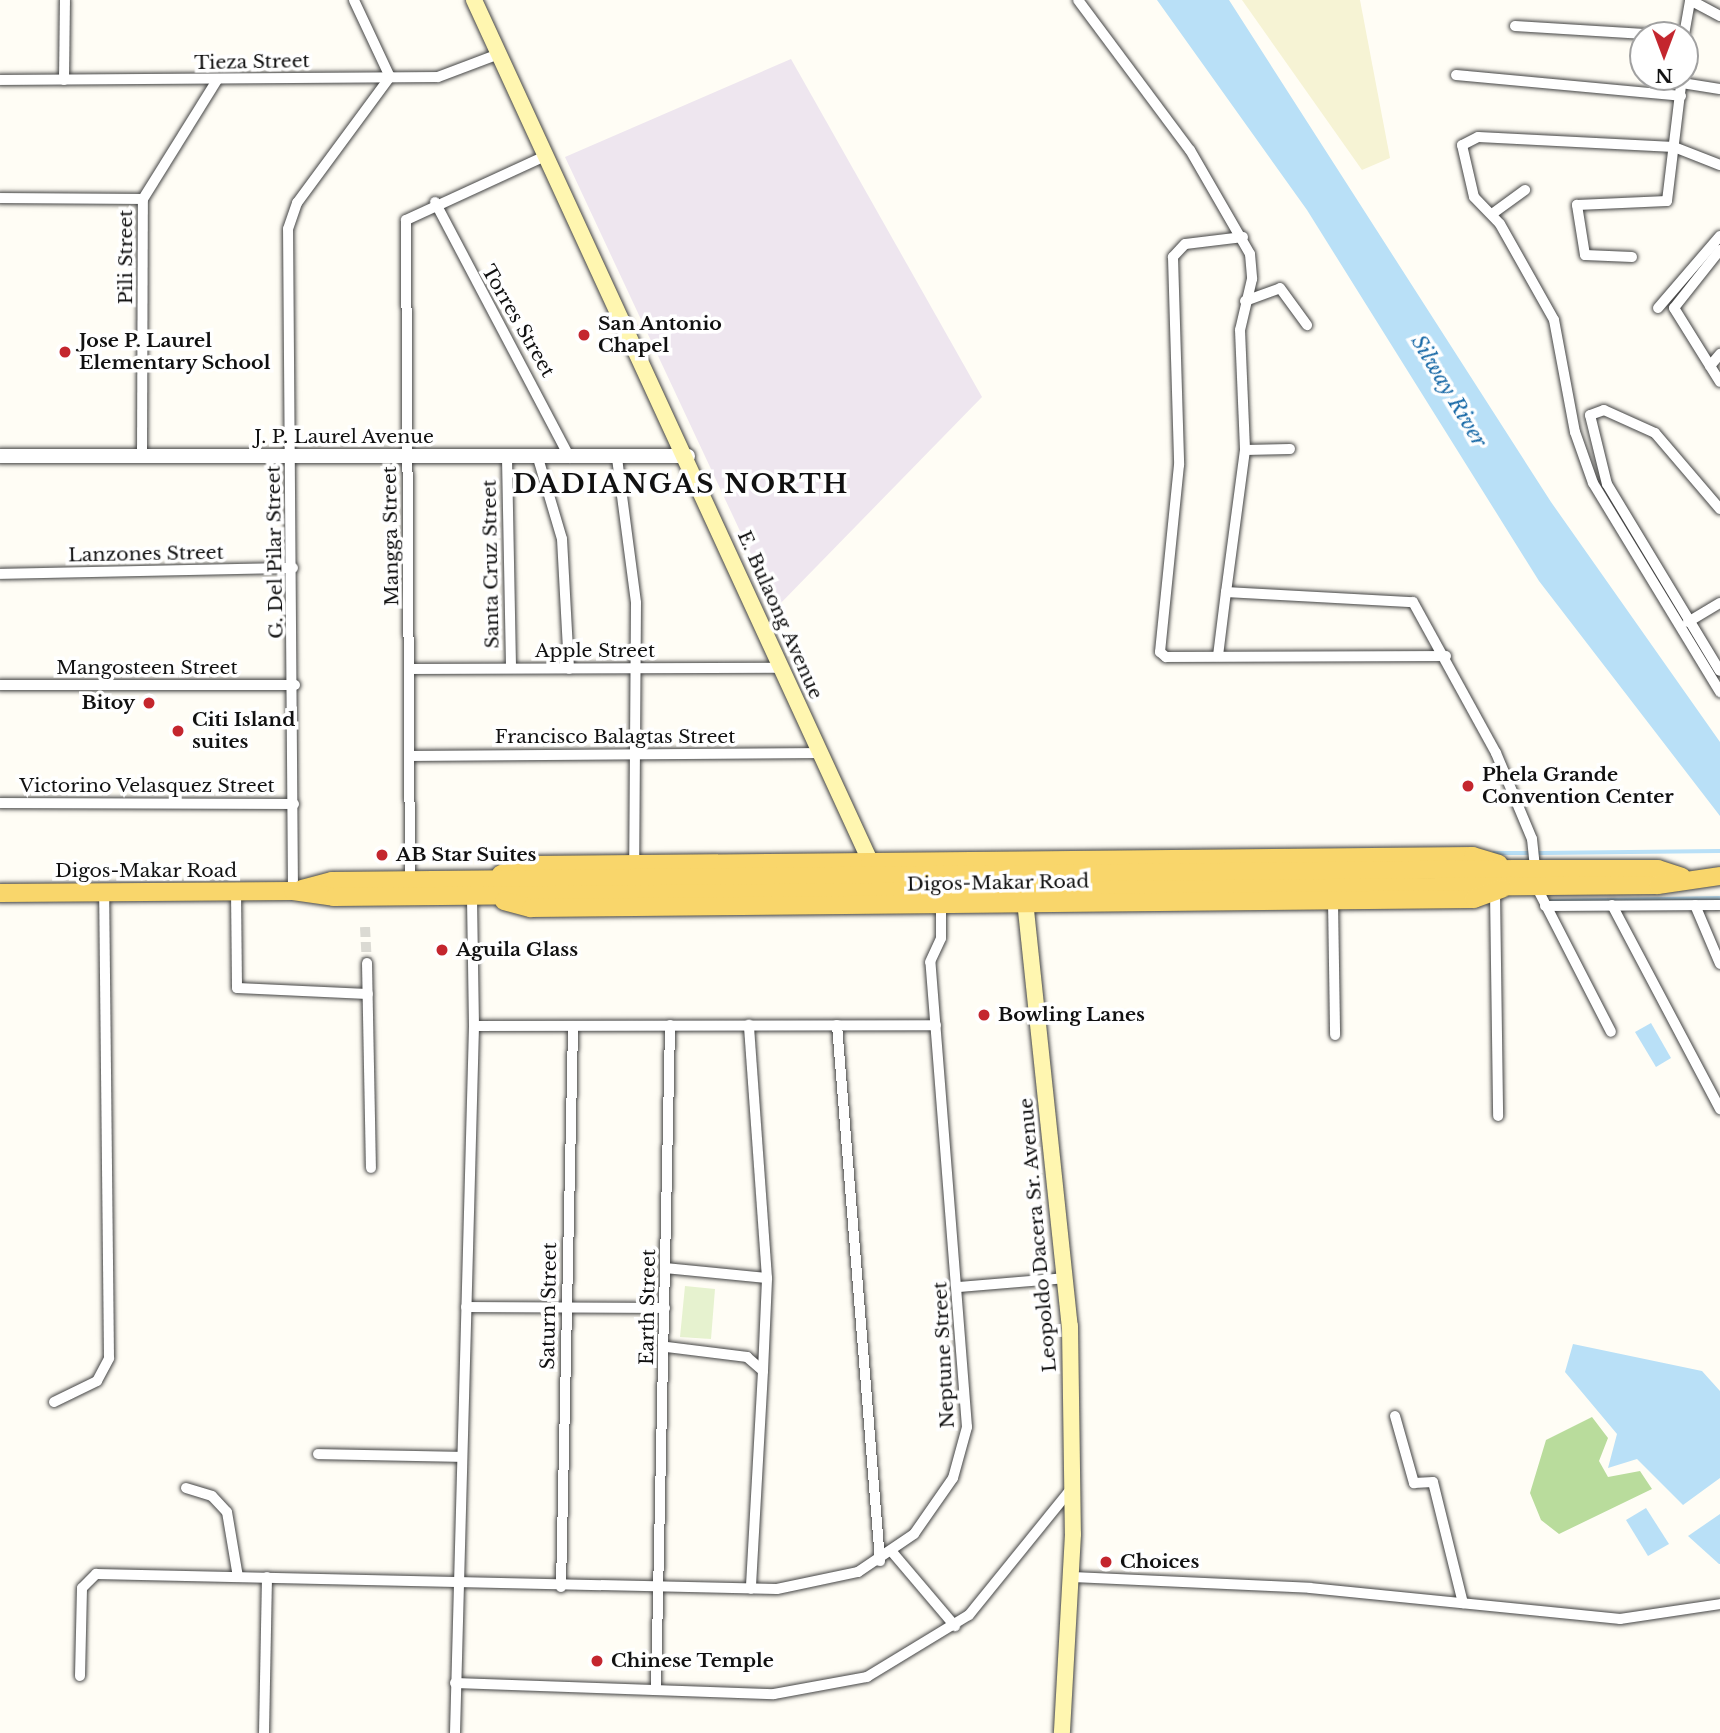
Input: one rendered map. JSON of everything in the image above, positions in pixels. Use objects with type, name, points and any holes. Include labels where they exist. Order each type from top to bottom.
[{"type":"main road","name":"E. Bulaong Avenue","points":[[474,0],[688,456],[888,905]]},
{"type":"main road","name":"Digos-Makar Road","points":[[476,887],[531,865],[1021,860],[1473,856],[1515,877]]},
{"type":"main road","name":"Leopoldo Dacera Sr. Avenue","points":[[1021,860],[1067,1278],[1074,1486],[1072,1577],[1062,1733]]},
{"type":"main road","name":"Digos-Makar Road","points":[[0,893],[293,891],[334,897],[476,887],[1515,877],[1658,884],[1682,877],[1712,876]]},
{"type":"main road","name":"Digos-Makar Road","points":[[293,891],[332,881],[410,880],[476,887],[531,908],[1333,901],[1474,899],[1495,892],[1515,877]]},
{"type":"street","points":[[64,80],[65,0]]},
{"type":"street","points":[[354,0],[390,77]]},
{"type":"street","points":[[1078,0],[1190,150],[1244,237],[1252,267],[1245,301],[1240,367],[1245,450],[1218,656]]},
{"type":"street","points":[[1686,21],[1690,0],[1720,16]]},
{"type":"street","points":[[1515,26],[1629,33]]},
{"type":"street","name":"Tieza Street","points":[[0,80],[438,77],[499,54]]},
{"type":"street","points":[[1456,75],[1681,96]]},
{"type":"street","name":"G. Del Pilar Street","points":[[293,891],[295,685],[289,221],[390,77]]},
{"type":"street","name":"Pili Street","points":[[142,456],[144,199],[217,80]]},
{"type":"street","points":[[1699,84],[1720,89]]},
{"type":"street","points":[[1632,257],[1586,255],[1577,205],[1663,203],[1671,192],[1681,91]]},
{"type":"street","points":[[1720,165],[1674,147],[1468,138],[1462,149],[1474,197],[1492,214],[1557,326],[1575,432],[1593,483],[1720,692]]},
{"type":"street","name":"Mangga Street","points":[[410,880],[406,220],[435,202],[545,156]]},
{"type":"street","points":[[1492,214],[1525,190]]},
{"type":"street","points":[[0,198],[144,199]]},
{"type":"street","name":"Torres Street","points":[[435,202],[570,458]]},
{"type":"street","points":[[1658,308],[1720,236]]},
{"type":"street","points":[[1244,237],[1178,247],[1172,267],[1179,465],[1158,648],[1166,657],[1446,656]]},
{"type":"street","points":[[1720,250],[1674,306],[1720,382]]},
{"type":"street","points":[[1245,301],[1280,289],[1307,325]]},
{"type":"street","points":[[1710,366],[1720,354]]},
{"type":"street","points":[[1720,509],[1655,433],[1604,410],[1590,415],[1603,476],[1656,557],[1688,622],[1720,671]]},
{"type":"street","points":[[1245,450],[1290,449]]},
{"type":"street","name":"J. P. Laurel Avenue","points":[[0,456],[688,456]]},
{"type":"street","points":[[618,457],[633,542],[634,864]]},
{"type":"street","name":"Santa Cruz Street","points":[[507,458],[511,668]]},
{"type":"street","points":[[538,458],[562,539],[569,669]]},
{"type":"street","name":"Lanzones Street","points":[[0,574],[293,568]]},
{"type":"street","points":[[1226,592],[1405,599],[1427,618],[1525,821],[1535,877],[1545,906],[1611,1032]]},
{"type":"street","points":[[1688,622],[1720,603]]},
{"type":"street","name":"Apple Street","points":[[410,670],[781,667]]},
{"type":"street","name":"Mangosteen Street","points":[[0,685],[295,685]]},
{"type":"street","name":"Francisco Balagtas Street","points":[[411,756],[820,752]]},
{"type":"street","name":"Victorino Velasquez Street","points":[[0,803],[294,804]]},
{"type":"street","points":[[455,1733],[476,887]]},
{"type":"street","points":[[236,891],[237,988],[368,995]]},
{"type":"street","points":[[54,1402],[97,1381],[108,1358],[104,892]]},
{"type":"street","points":[[1495,892],[1498,1116]]},
{"type":"street","points":[[1333,901],[1335,1035]]},
{"type":"street","name":"Neptune Street","points":[[80,1676],[82,1588],[91,1576],[267,1577],[459,1581],[561,1587],[751,1589],[828,1582],[893,1553],[940,1500],[965,1443],[959,1287],[929,962],[941,937],[941,904]]},
{"type":"street","points":[[1612,905],[1720,1109]]},
{"type":"street","points":[[1695,905],[1720,964]]},
{"type":"street","points":[[1545,906],[1720,905]]},
{"type":"street","points":[[367,964],[370,1168]]},
{"type":"street","name":"Earth Street","points":[[656,1690],[657,1588],[667,1347],[665,1268],[670,1025]]},
{"type":"street","points":[[749,1025],[767,1278],[751,1589]]},
{"type":"street","points":[[837,1025],[880,1561]]},
{"type":"street","points":[[474,1026],[936,1025]]},
{"type":"street","name":"Saturn Street","points":[[561,1587],[573,1026]]},
{"type":"street","points":[[665,1268],[767,1278]]},
{"type":"street","points":[[959,1287],[1067,1278]]},
{"type":"street","points":[[466,1307],[665,1308]]},
{"type":"street","points":[[667,1347],[747,1357],[763,1371]]},
{"type":"street","points":[[1395,1416],[1414,1483],[1433,1482],[1463,1603]]},
{"type":"street","points":[[318,1454],[463,1457]]},
{"type":"street","points":[[456,1683],[775,1694],[822,1687],[891,1667],[955,1626],[1074,1486]]},
{"type":"street","points":[[186,1488],[212,1496],[227,1512],[238,1577]]},
{"type":"street","points":[[893,1553],[955,1626]]},
{"type":"street","points":[[264,1733],[267,1577]]},
{"type":"street","points":[[1072,1577],[1310,1588],[1620,1619],[1720,1604]]},
{"type":"shaded area","points":[[1242,0],[1360,0],[1390,158],[1362,170]]},
{"type":"shaded area","points":[[791,59],[982,397],[776,608],[565,157]]},
{"type":"green space","points":[[685,1286],[715,1289],[711,1339],[680,1337]]},
{"type":"green space","points":[[1592,1417],[1608,1438],[1599,1461],[1608,1477],[1640,1471],[1652,1489],[1559,1534],[1541,1520],[1530,1493],[1546,1440]]},
{"type":"water","name":"Silway River","points":[[1157,0],[1229,0],[1551,502],[1720,742],[1720,816],[1539,581],[1307,210]]},
{"type":"water","points":[[1651,1023],[1671,1058],[1656,1067],[1635,1032]]},
{"type":"water","points":[[1573,1344],[1702,1371],[1720,1391],[1720,1478],[1683,1505],[1637,1459],[1608,1468],[1617,1434],[1565,1372]]},
{"type":"water","points":[[1646,1508],[1669,1544],[1648,1556],[1626,1520]]},
{"type":"water","points":[[1720,1514],[1720,1564],[1719,1564],[1688,1536]]},
{"type":"waterway","points":[[1540,853],[1720,851]]},
{"type":"waterway","points":[[1494,853],[1528,853]]},
{"type":"waterway","points":[[1550,901],[1720,898]]},
{"type":"tunnel","points":[[365,927],[367,963]]},
{"type":"place","name":"San Antonio Chapel","points":[[584,335]]},
{"type":"place","name":"Jose P. Laurel Elementary School","points":[[65,352]]},
{"type":"place","name":"Bitoy","points":[[149,703]]},
{"type":"place","name":"Citi Island suites","points":[[178,731]]},
{"type":"place","name":"Phela Grande Convention Center","points":[[1468,786]]},
{"type":"place","name":"AB Star Suites","points":[[382,855]]},
{"type":"place","name":"Aguila Glass","points":[[442,950]]},
{"type":"place","name":"Bowling Lanes","points":[[984,1015]]},
{"type":"place","name":"Choices","points":[[1106,1562]]},
{"type":"place","name":"Chinese Temple","points":[[597,1661]]},
{"type":"district","name":"DADIANGAS NORTH","points":[[681,485]]}]
